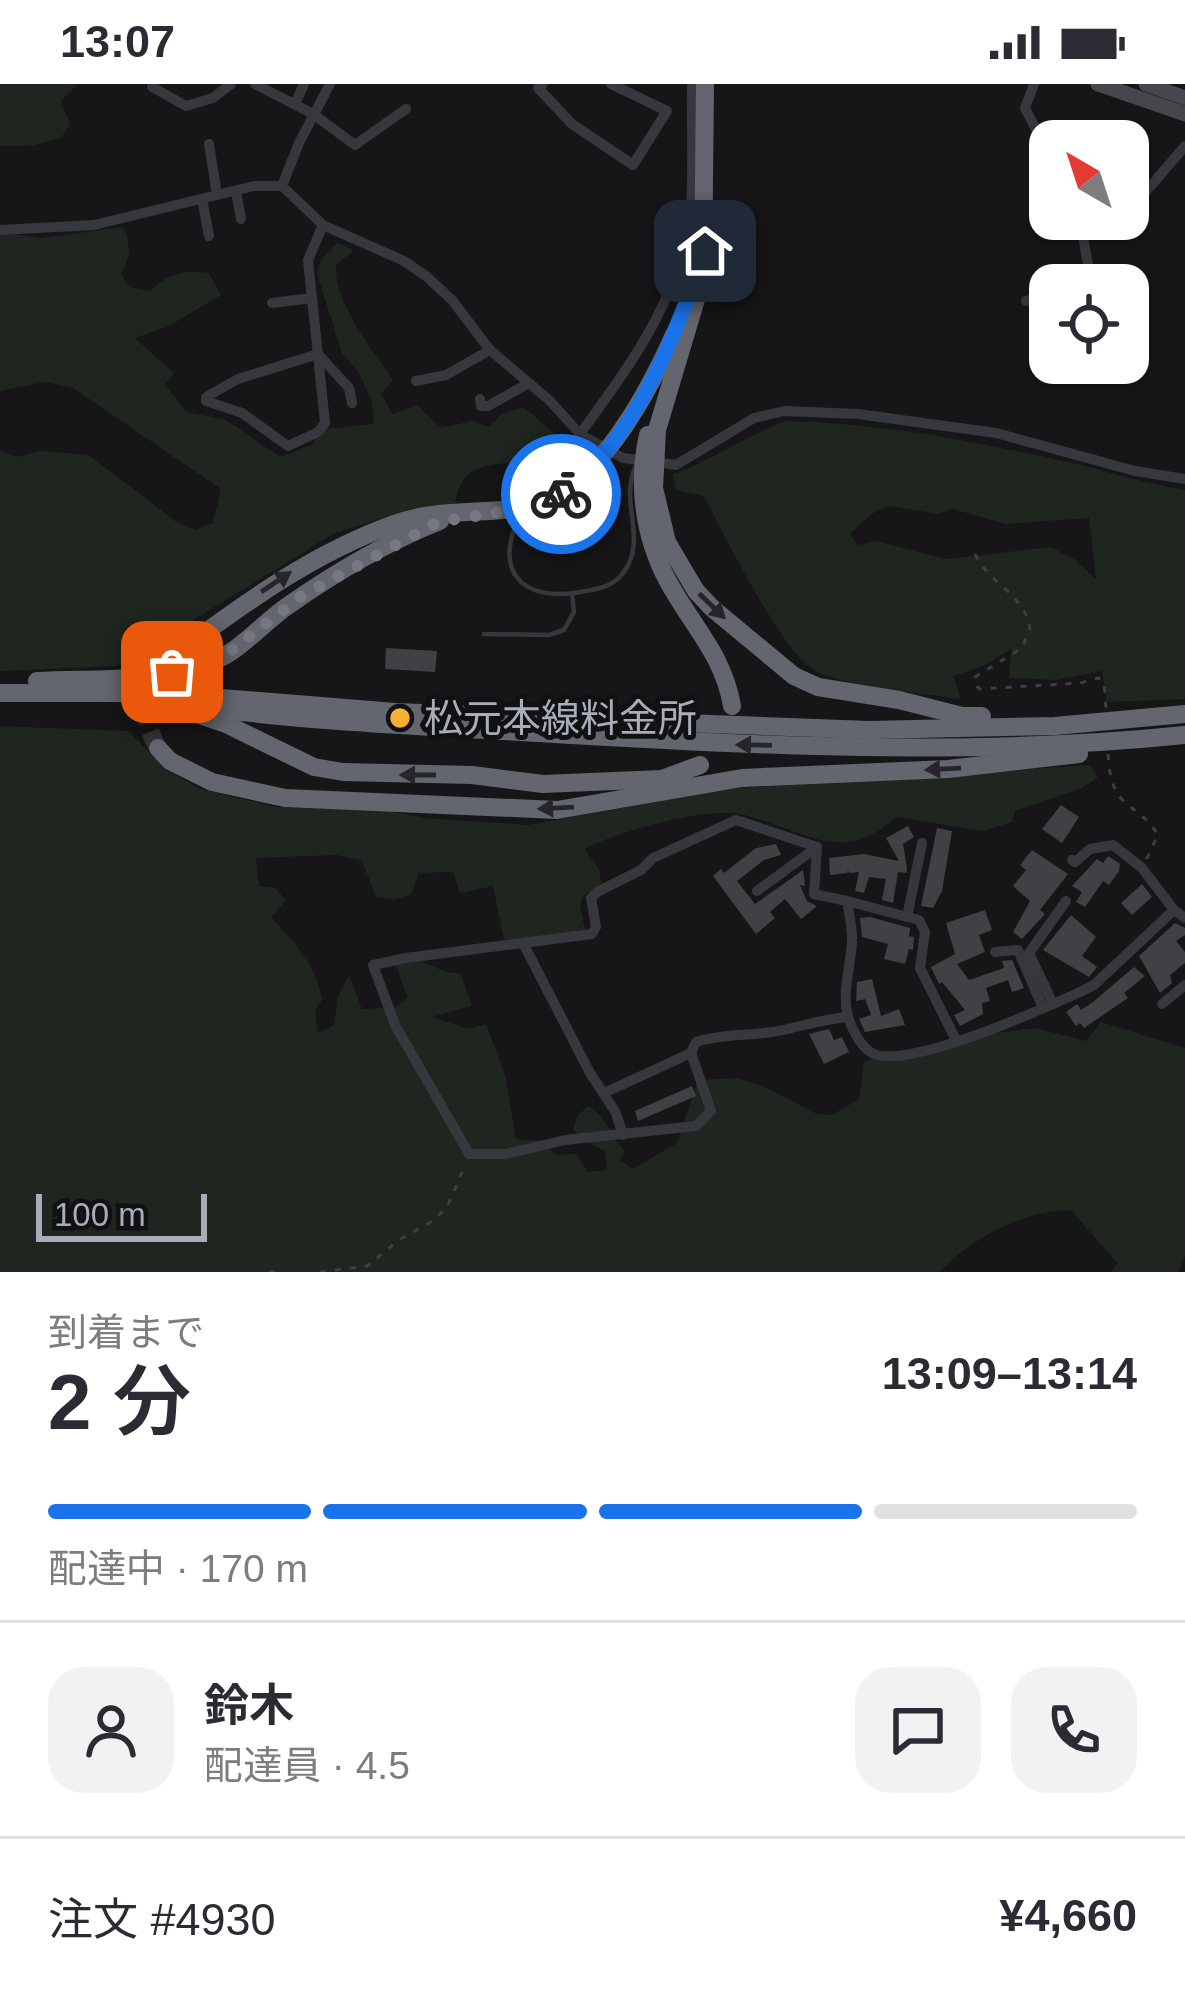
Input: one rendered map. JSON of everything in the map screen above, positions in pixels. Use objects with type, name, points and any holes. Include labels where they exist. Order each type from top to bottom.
[{"type":"highway","points":[[705,84],[703,276],[657,430],[655,488],[667,542],[696,591],[794,676],[818,687],[962,716],[1176,715]]},
{"type":"highway","points":[[0,682],[147,677],[211,662],[241,645],[300,597],[400,540],[438,522],[514,509],[572,486],[611,443],[670,343],[705,251]]},
{"type":"highway","points":[[682,341],[656,400],[644,450],[646,517],[659,562],[721,664],[732,706]]},
{"type":"highway","points":[[181,650],[328,551],[399,522],[514,509]]},
{"type":"highway","points":[[106,692],[290,719],[700,743],[955,748],[1185,739]]},
{"type":"highway","points":[[0,693],[227,697],[395,712],[868,730],[1054,726],[1176,715]]},
{"type":"highway","points":[[156,700],[226,724],[314,766],[343,772],[472,775],[543,784],[662,779],[700,765]]},
{"type":"highway","points":[[158,748],[170,760],[212,782],[285,798],[557,810],[742,778],[948,770],[1185,739]]},
{"type":"main road","points":[[1098,84],[1185,114]]},
{"type":"main road","points":[[1146,84],[1185,98]]},
{"type":"street","points":[[152,87],[186,106],[213,98],[231,84]]},
{"type":"street","points":[[255,84],[313,114],[356,145],[406,109]]},
{"type":"street","points":[[295,104],[304,84]]},
{"type":"street","points":[[282,186],[330,84]]},
{"type":"street","points":[[543,84],[538,88],[572,124],[632,165],[667,111],[692,100]]},
{"type":"street","points":[[611,84],[667,111]]},
{"type":"street","points":[[580,434],[647,339],[682,259],[691,205],[692,84]]},
{"type":"street","points":[[1031,120],[1025,108],[1034,84]]},
{"type":"street","points":[[209,145],[217,195]]},
{"type":"street","points":[[1149,188],[1185,146]]},
{"type":"street","points":[[0,230],[94,226],[236,190],[282,186],[322,225],[404,261],[426,276],[452,300],[490,350],[580,434],[596,446],[641,463],[676,465],[754,418],[784,412],[858,414],[996,433],[1135,471],[1185,479]]},
{"type":"street","points":[[236,190],[241,219]]},
{"type":"street","points":[[202,199],[209,236]]},
{"type":"street","points":[[318,354],[238,379],[206,401],[242,413],[288,446],[318,432],[325,422],[318,354],[308,260],[322,225]]},
{"type":"street","points":[[272,303],[312,298]]},
{"type":"street","points":[[416,381],[446,375],[490,350]]},
{"type":"street","points":[[318,354],[349,388],[352,403]]},
{"type":"street","points":[[480,399],[481,406],[488,406],[529,383]]},
{"type":"street","points":[[817,847],[745,822],[726,821],[594,894],[596,932],[374,965],[395,1025],[469,1154],[505,1154],[565,1140],[696,1126],[711,1111],[692,1053],[696,1042],[848,1017]]},
{"type":"street","points":[[907,917],[922,843]]},
{"type":"street","points":[[847,901],[852,937],[845,983],[848,1017],[860,1042],[873,1054],[912,1054],[1094,985],[1180,914],[1142,868],[1113,845],[1090,849],[1076,862],[1072,860]]},
{"type":"street","points":[[817,847],[814,894],[919,920],[925,932],[920,968],[956,1040]]},
{"type":"street","points":[[757,891],[817,847]]},
{"type":"street","points":[[1048,1006],[1029,953],[1066,901]]},
{"type":"street","points":[[523,943],[623,1135]]},
{"type":"street","points":[[995,952],[1018,950],[1048,1006]]},
{"type":"street","points":[[1162,1004],[1185,986]]},
{"type":"street","points":[[604,1093],[692,1053]]},
{"type":"lane","points":[[514,509],[514,575],[536,593],[572,593],[609,585],[633,558],[630,478],[644,450]]},
{"type":"lane","points":[[484,634],[549,635],[564,629],[574,612],[572,593]]},
{"type":"path","points":[[975,554],[982,567],[1020,603],[1030,629],[1022,648],[975,676],[976,686],[1080,683],[1099,678],[1105,701]]},
{"type":"path","points":[[1108,760],[1119,796],[1158,835],[1142,868]]},
{"type":"path","points":[[320,1272],[367,1267],[399,1240],[434,1220],[447,1207],[469,1154]]},
{"type":"path","points":[[269,1272],[277,1272]]},
{"type":"shaded area","points":[[0,84],[78,84],[61,101],[70,124],[61,138],[30,146],[0,146]]},
{"type":"shaded area","points":[[123,227],[129,250],[121,273],[129,287],[150,291],[177,274],[200,272],[209,273],[221,295],[169,326],[135,338],[174,373],[165,385],[187,412],[226,420],[280,457],[311,445],[324,429],[374,424],[372,402],[359,373],[342,353],[317,274],[321,259],[338,243],[354,250],[336,265],[337,280],[356,325],[393,380],[381,394],[393,414],[417,405],[441,428],[472,421],[489,427],[503,413],[524,407],[583,458],[558,482],[517,479],[519,462],[485,466],[462,482],[455,505],[410,509],[333,534],[187,624],[156,653],[114,666],[0,671],[0,451],[16,457],[42,451],[89,455],[175,521],[195,530],[213,523],[221,489],[73,388],[45,382],[0,391],[0,232],[41,238]]},
{"type":"shaded area","points":[[786,421],[819,422],[919,433],[1185,490],[1185,699],[1107,702],[1102,671],[1057,680],[1009,678],[1011,649],[953,676],[961,699],[863,685],[814,670],[770,617],[704,496],[676,490],[673,474]],"holes":[[[890,506],[938,514],[953,509],[1006,524],[1089,518],[1096,579],[1074,559],[1050,547],[946,559],[876,541],[857,545],[850,534],[871,514]]]},
{"type":"shaded area","points":[[0,726],[128,731],[166,769],[200,789],[277,807],[384,810],[424,818],[529,825],[726,789],[1090,765],[1098,777],[1082,788],[1015,811],[1012,822],[983,831],[896,817],[876,833],[837,842],[724,813],[661,822],[617,835],[585,849],[600,872],[601,885],[583,895],[580,906],[585,930],[579,936],[504,940],[493,886],[460,893],[453,872],[419,873],[411,894],[393,900],[376,897],[362,861],[337,855],[256,858],[259,886],[275,888],[286,900],[271,918],[315,976],[322,1000],[315,1010],[318,1033],[334,1026],[338,996],[349,975],[362,1009],[396,1007],[408,998],[396,966],[417,959],[461,974],[472,1006],[432,1017],[469,1029],[486,1024],[506,1078],[516,1139],[543,1141],[556,1155],[576,1154],[588,1172],[607,1170],[605,1151],[573,1129],[588,1106],[625,1150],[620,1160],[633,1169],[677,1143],[698,1080],[737,1078],[817,1114],[832,1115],[859,1099],[864,1063],[876,1054],[912,1056],[963,1037],[1036,1028],[1086,1041],[1101,1022],[1185,1048],[1185,1256],[1178,1272],[1111,1272],[1117,1263],[1071,1210],[1035,1215],[1000,1228],[939,1272],[0,1272]]},
{"type":"building","points":[[386,648],[437,651],[435,672],[385,669]]},
{"type":"building","points":[[1061,805],[1079,817],[1062,843],[1042,829]]},
{"type":"building","points":[[908,826],[914,837],[903,844],[907,868],[906,873],[898,872],[893,903],[882,900],[886,879],[869,877],[864,893],[855,891],[859,872],[830,875],[829,858],[864,854],[899,861],[886,838]]},
{"type":"building","points":[[937,828],[952,831],[942,891],[933,908],[921,906]]},
{"type":"building","points":[[776,844],[781,855],[764,860],[737,881],[755,904],[803,870],[805,886],[800,885],[807,901],[817,906],[801,919],[785,899],[770,912],[775,918],[756,934],[713,876],[756,848]]},
{"type":"building","points":[[1032,850],[1068,874],[1040,910],[1045,914],[1022,939],[1013,932],[1030,901],[1013,886],[1026,870],[1020,865]]},
{"type":"building","points":[[1108,856],[1120,864],[1119,871],[1109,885],[1103,881],[1085,907],[1076,902],[1082,892],[1072,886],[1097,859],[1103,863]]},
{"type":"building","points":[[1142,884],[1152,897],[1132,915],[1121,903]]},
{"type":"building","points":[[985,910],[992,930],[979,935],[985,952],[957,964],[969,980],[1004,968],[1002,961],[1012,960],[1024,988],[1012,992],[1008,980],[986,988],[990,1001],[982,1003],[983,1014],[960,1026],[954,1015],[965,1010],[939,984],[931,967],[955,954],[946,923]]},
{"type":"building","points":[[1071,915],[1096,937],[1082,956],[1097,967],[1089,977],[1043,950]]},
{"type":"building","points":[[860,918],[910,928],[913,950],[909,949],[905,964],[884,959],[888,944],[862,937]]},
{"type":"building","points":[[1175,923],[1185,928],[1185,935],[1176,941],[1185,952],[1185,963],[1170,975],[1172,983],[1160,993],[1139,956]]},
{"type":"building","points":[[1134,967],[1145,976],[1124,993],[1128,998],[1084,1028],[1080,1023],[1076,1026],[1066,1012],[1077,1004],[1081,1010]]},
{"type":"building","points":[[872,979],[881,1016],[899,1009],[905,1025],[865,1032],[859,1019],[871,1015],[865,999],[856,1001],[857,982]]},
{"type":"building","points":[[829,1029],[834,1040],[842,1037],[849,1052],[824,1064],[809,1034]]},
{"type":"building","points":[[692,1086],[696,1096],[638,1121],[635,1111]]},
{"type":"tunnel","points":[[158,748],[147,719],[147,695],[159,673],[181,650]]},
{"type":"way so far","points":[[172,672],[224,656],[300,597],[438,522],[524,508],[561,494]]},
{"type":"place","name":"松元本線料金所","points":[[400,718]]},
{"type":"route","points":[[561,494],[599,460],[653,376],[689,301],[705,251]]}]
